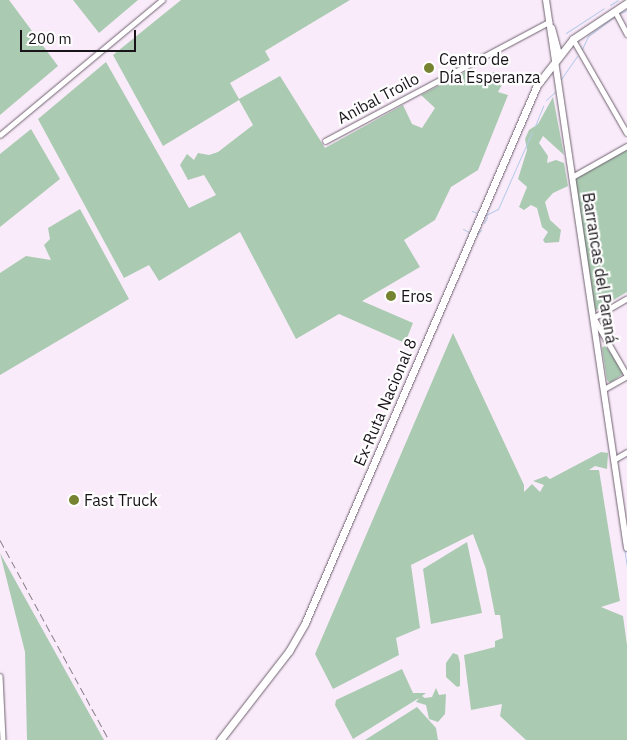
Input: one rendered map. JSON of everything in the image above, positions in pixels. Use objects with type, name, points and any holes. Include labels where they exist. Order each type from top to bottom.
[{"type":"main road","name":"Ex-Ruta Nacional 8","points":[[220,740],[289,651],[305,623],[528,106],[553,61],[573,39],[627,3]]},
{"type":"street","points":[[0,135],[162,0]]},
{"type":"street","name":"Barrancas del Paraná","points":[[546,0],[553,61],[594,318],[627,548]]},
{"type":"street","points":[[615,10],[627,34]]},
{"type":"street","name":"Barrancas del Paraná","points":[[549,22],[559,54]]},
{"type":"street","name":"Anibal Troilo","points":[[325,141],[549,22]]},
{"type":"street","points":[[573,39],[627,133]]},
{"type":"street","points":[[572,176],[627,146]]},
{"type":"street","points":[[604,389],[627,375],[594,318],[627,299]]},
{"type":"street","points":[[615,459],[627,452]]},
{"type":"street","points":[[0,676],[4,740]]},
{"type":"green space","points":[[0,0],[9,0],[58,66],[0,115]]},
{"type":"green space","points":[[73,0],[138,0],[99,33]]},
{"type":"green space","points":[[181,0],[350,0],[265,51],[270,60],[230,83],[239,99],[280,76],[325,148],[403,105],[412,124],[422,128],[435,108],[421,95],[465,72],[487,86],[493,72],[510,74],[510,80],[503,83],[498,92],[508,95],[478,170],[451,187],[435,220],[404,240],[420,267],[362,301],[413,323],[405,343],[339,314],[296,339],[240,232],[159,281],[149,265],[124,278],[38,119],[106,62],[189,208],[216,195],[204,175],[188,180],[180,165],[187,154],[194,160],[198,153],[209,155],[218,152],[253,125],[239,100],[163,146],[113,55]]},
{"type":"green space","points":[[553,97],[564,155],[543,136],[539,143],[548,156],[547,163],[556,160],[564,163],[568,186],[553,193],[545,202],[550,220],[561,230],[559,242],[545,243],[543,240],[548,232],[542,227],[537,208],[531,205],[524,210],[519,207],[527,187],[518,179],[527,150],[525,139],[529,130],[538,124]]},
{"type":"green space","points":[[31,129],[60,179],[0,227],[0,154]]},
{"type":"green space","points":[[627,150],[627,292],[595,311],[575,178]]},
{"type":"green space","points":[[80,209],[129,299],[0,375],[0,273],[26,256],[51,260],[44,245],[50,239],[48,228]]},
{"type":"green space","points":[[453,333],[524,485],[524,492],[532,484],[540,492],[544,485],[533,481],[546,476],[550,479],[601,452],[608,453],[607,469],[595,466],[589,470],[599,470],[620,601],[601,607],[623,616],[627,645],[627,740],[526,740],[500,716],[502,704],[471,710],[464,655],[495,647],[495,641],[503,638],[500,615],[495,615],[486,569],[473,534],[411,565],[420,628],[396,638],[399,655],[333,689],[315,654]]},
{"type":"green space","points":[[605,345],[624,373],[610,383],[607,380],[602,348]]},
{"type":"green space","points":[[467,542],[482,613],[431,624],[423,569]]},
{"type":"green space","points":[[0,553],[104,740],[27,740],[25,652]]},
{"type":"green space","points":[[453,653],[458,655],[460,663],[460,686],[457,687],[446,677],[446,663]]},
{"type":"green space","points":[[402,669],[413,693],[426,693],[422,696],[425,698],[432,697],[436,688],[439,695],[446,694],[445,714],[438,722],[429,719],[426,705],[416,702],[419,698],[353,739],[335,705],[336,700]]},
{"type":"green space","points":[[417,707],[436,728],[438,740],[365,740]]},
{"type":"waterway","points":[[610,5],[618,0]]},
{"type":"waterway","points":[[566,33],[604,8]]},
{"type":"waterway","points":[[620,13],[627,10]]},
{"type":"waterway","points":[[582,49],[588,36],[614,17]]},
{"type":"waterway","points":[[561,79],[577,56]]},
{"type":"waterway","points":[[546,100],[556,91]]},
{"type":"waterway","points":[[535,126],[543,106]]},
{"type":"waterway","points":[[484,216],[498,209],[532,132]]},
{"type":"waterway","points":[[472,211],[477,213]]},
{"type":"waterway","points":[[484,223],[487,217]]},
{"type":"waterway","points":[[463,229],[469,232]]},
{"type":"waterway","points":[[476,235],[481,230]]},
{"type":"waterway","points":[[624,548],[627,568]]},
{"type":"railway","points":[[0,540],[109,740]]},
{"type":"place","name":"Centro de Día Esperanza","points":[[429,68]]},
{"type":"place","name":"Eros","points":[[391,296]]},
{"type":"place","name":"Fast Truck","points":[[74,500]]}]
